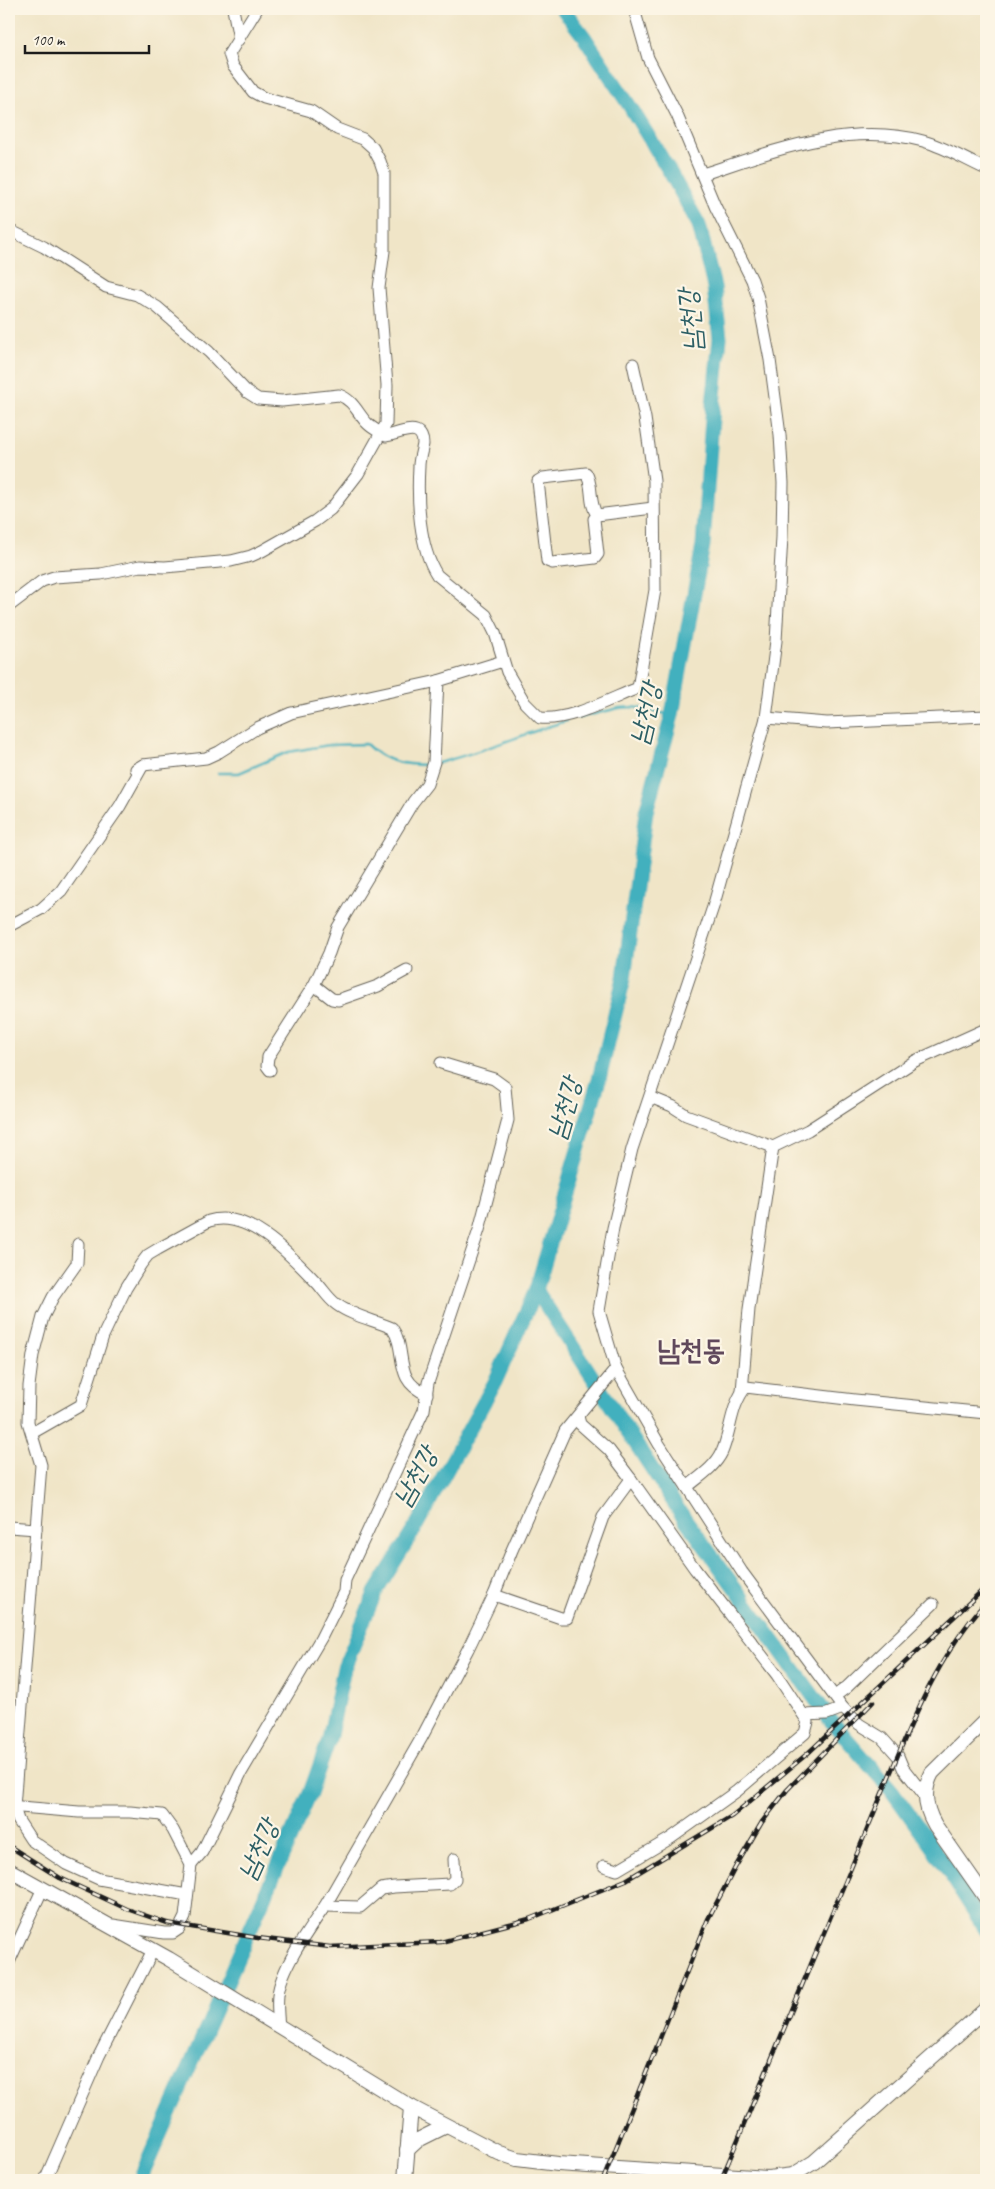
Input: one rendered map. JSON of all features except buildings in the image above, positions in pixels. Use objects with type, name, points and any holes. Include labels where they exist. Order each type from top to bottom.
[{"type":"main road","points":[[986,1720],[932,1773],[928,1780],[925,1796],[930,1815],[935,1824],[986,1898]]},
{"type":"main road","points":[[9,1870],[169,1958],[261,2017],[411,2107],[482,2145],[517,2159],[608,2169],[794,2178],[983,2011]]},
{"type":"main road","points":[[405,2180],[411,2107]]},
{"type":"main road","points":[[407,2150],[418,2140],[446,2126]]},
{"type":"street","points":[[233,9],[240,39]]},
{"type":"street","points":[[9,606],[42,581],[54,577],[101,574],[140,566],[165,567],[231,561],[251,556],[315,521],[331,508],[358,474],[386,424],[387,385],[379,288],[384,251],[384,173],[373,148],[363,139],[338,129],[311,111],[264,98],[253,92],[233,66],[229,54],[257,9]]},
{"type":"street","points":[[634,9],[648,58],[677,115],[715,206],[743,259],[758,298],[770,360],[784,482],[779,602],[766,718],[714,904],[628,1167],[613,1228],[599,1311],[612,1373],[742,1572],[843,1708],[859,1724],[882,1738],[898,1756],[903,1768],[925,1796]]},
{"type":"street","points":[[703,174],[776,150],[829,137],[862,133],[924,142],[986,169]]},
{"type":"street","points":[[9,230],[44,247],[106,287],[137,295],[157,307],[209,352],[233,380],[258,399],[282,401],[339,395],[346,398],[366,422],[381,432],[390,436],[410,430],[417,431],[422,435],[423,442],[419,467],[419,506],[421,531],[432,568],[437,575],[486,616],[495,632],[503,661],[518,692],[532,712],[540,718],[554,718],[574,713],[638,688],[655,590],[654,481],[645,418],[633,364]]},
{"type":"street","points":[[586,473],[589,478],[592,508],[597,514],[594,519],[598,554],[595,558],[552,563],[547,560],[538,481],[543,478],[586,473]]},
{"type":"street","points":[[597,514],[653,508]]},
{"type":"street","points":[[9,926],[41,909],[61,891],[120,806],[139,775],[139,767],[206,758],[257,728],[291,713],[438,681],[503,661]]},
{"type":"street","points":[[270,1070],[267,1066],[268,1057],[314,986],[338,928],[354,898],[427,784],[434,762],[438,681]]},
{"type":"street","points":[[766,718],[827,723],[986,716]]},
{"type":"street","points":[[314,986],[332,999],[338,1000],[378,986],[407,970]]},
{"type":"street","points":[[650,1097],[672,1106],[686,1115],[773,1147],[808,1130],[915,1061],[964,1037],[986,1029]]},
{"type":"street","points":[[110,1925],[164,1933],[173,1933],[179,1929],[185,1917],[191,1865],[202,1852],[241,1773],[320,1638],[344,1592],[345,1580],[424,1410],[428,1383],[480,1230],[508,1120],[507,1095],[505,1087],[501,1082],[441,1063]]},
{"type":"street","points":[[687,1487],[710,1467],[722,1452],[742,1391],[749,1309],[773,1147]]},
{"type":"street","points":[[32,1433],[81,1405],[94,1359],[107,1328],[133,1274],[148,1255],[219,1217],[243,1222],[271,1241],[312,1278],[334,1302],[345,1310],[392,1328],[399,1341],[400,1362],[405,1373],[416,1388],[427,1394]]},
{"type":"street","points":[[78,1244],[77,1263],[53,1297],[43,1317],[38,1333],[29,1386],[28,1422],[41,1465],[12,1806],[18,1820],[31,1840],[66,1864],[99,1879],[187,1895]]},
{"type":"street","points":[[279,2027],[278,1995],[284,1976],[304,1937],[325,1906],[422,1737],[494,1595],[552,1456],[565,1431],[612,1373]]},
{"type":"street","points":[[742,1391],[746,1386],[855,1400],[986,1413]]},
{"type":"street","points":[[578,1416],[580,1424],[609,1450],[808,1722],[805,1733],[737,1791],[671,1838],[617,1870],[604,1866]]},
{"type":"street","points":[[494,1595],[561,1618],[567,1618],[603,1517],[631,1480]]},
{"type":"street","points":[[9,1528],[36,1529]]},
{"type":"street","points":[[835,1696],[847,1687],[933,1604]]},
{"type":"street","points":[[804,1715],[827,1714],[843,1708]]},
{"type":"street","points":[[12,1806],[162,1815],[173,1830],[191,1865]]},
{"type":"street","points":[[325,1906],[360,1907],[381,1889],[450,1884],[455,1879],[454,1859]]},
{"type":"street","points":[[9,1962],[43,1888]]},
{"type":"street","points":[[45,2180],[99,2056],[153,1950]]},
{"type":"waterway","name":"남천강","points":[[140,2180],[310,1793],[329,1740],[344,1668],[375,1593],[415,1528],[495,1382],[536,1290],[598,1083],[624,978],[646,812],[672,715],[703,545],[720,338],[714,287],[699,225],[670,172],[631,108],[585,38],[563,9]]},
{"type":"waterway","points":[[578,718],[619,708],[633,707],[672,715]]},
{"type":"waterway","points":[[438,763],[471,754],[566,721]]},
{"type":"waterway","points":[[218,773],[239,773],[288,752],[329,745],[366,744],[387,759],[428,765]]},
{"type":"waterway","points":[[536,1290],[680,1512],[832,1722],[892,1791],[941,1859],[986,1930]]},
{"type":"railway","points":[[9,1846],[60,1878],[127,1909],[167,1923],[258,1938],[330,1947],[441,1942],[529,1919],[626,1880],[732,1816],[807,1754],[986,1587]]},
{"type":"railway","points":[[721,2180],[917,1711],[948,1654],[986,1602]]},
{"type":"railway","points":[[603,2180],[708,1919],[736,1866],[762,1822],[787,1790],[873,1702]]},
{"type":"district","name":"남천동","points":[[691,1349]]}]
